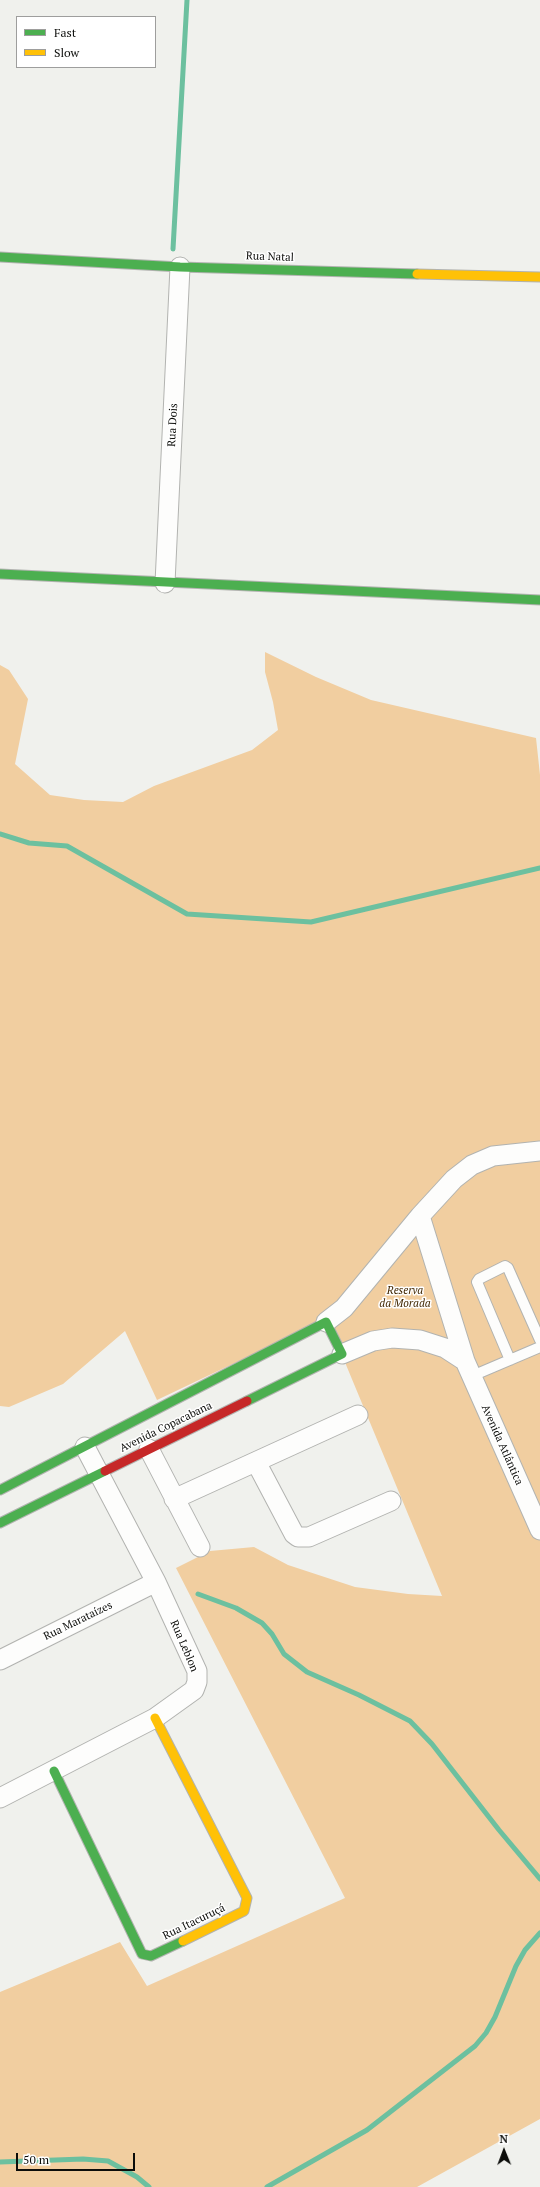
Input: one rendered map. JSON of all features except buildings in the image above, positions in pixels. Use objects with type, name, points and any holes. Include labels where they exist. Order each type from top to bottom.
[{"type":"street","name":"Rua Natal","points":[[0,257],[180,267],[540,277]]},
{"type":"street","name":"Rua Dois","points":[[165,583],[180,267]]},
{"type":"street","points":[[0,574],[540,600]]},
{"type":"street","points":[[468,1369],[445,1348],[420,1340],[392,1338],[373,1341],[342,1354],[326,1322],[344,1308],[420,1216],[454,1179],[472,1165],[493,1156],[540,1152]]},
{"type":"street","name":"Avenida Atlântica","points":[[420,1216],[468,1369],[540,1530]]},
{"type":"street","name":"Avenida Copacabana","points":[[0,1490],[326,1322]]},
{"type":"street","name":"Avenida Copacabana","points":[[0,1523],[342,1354]]},
{"type":"street","points":[[174,1500],[358,1415]]},
{"type":"street","name":"Rua Leblon","points":[[0,1798],[155,1718],[194,1690],[197,1682],[197,1672],[156,1582],[98,1475],[85,1447]]},
{"type":"street","points":[[149,1449],[174,1500],[200,1547]]},
{"type":"street","points":[[256,1462],[294,1534],[298,1537],[309,1536],[391,1501]]},
{"type":"street","name":"Rua Marataízes","points":[[0,1660],[156,1582]]},
{"type":"street","name":"Rua Itacuruçá","points":[[54,1771],[142,1954],[151,1956],[244,1911],[247,1904],[247,1898],[155,1718]]},
{"type":"lane","points":[[510,1360],[477,1282],[479,1279],[505,1266],[508,1268],[540,1340]]},
{"type":"lane","points":[[468,1369],[510,1360],[540,1347]]},
{"type":"green space","name":"Reserva da Morada","points":[[265,652],[316,677],[371,700],[536,738],[540,775],[540,2119],[417,2187],[0,2187],[0,1992],[120,1942],[147,1986],[345,1898],[176,1568],[210,1551],[254,1547],[288,1565],[355,1587],[408,1594],[442,1596],[327,1319],[157,1400],[125,1331],[63,1384],[9,1407],[0,1406],[0,665],[9,670],[28,699],[15,764],[50,795],[84,800],[123,802],[154,786],[252,750],[278,730],[273,702],[265,672]]},
{"type":"waterway","points":[[173,249],[187,0]]},
{"type":"waterway","points":[[0,834],[29,843],[67,846],[187,914],[311,922],[540,868]]},
{"type":"waterway","points":[[198,1594],[236,1608],[262,1623],[272,1634],[284,1654],[307,1672],[359,1695],[410,1721],[432,1744],[499,1830],[540,1879]]},
{"type":"waterway","points":[[267,2187],[367,2130],[475,2046],[486,2033],[495,2017],[516,1966],[525,1950],[540,1933]]},
{"type":"waterway","points":[[0,2162],[83,2159],[108,2161],[137,2177],[149,2187]]},
{"type":"traffic: fast","points":[[0,257],[180,267],[417,274]]},
{"type":"traffic: fast","points":[[0,574],[540,600]]},
{"type":"traffic: fast","points":[[0,1490],[326,1322],[342,1354],[247,1401]]},
{"type":"traffic: fast","points":[[0,1523],[105,1471]]},
{"type":"traffic: fast","points":[[54,1771],[142,1954],[151,1956],[183,1941]]},
{"type":"traffic: slow","points":[[417,274],[540,277]]},
{"type":"traffic: slow","points":[[155,1718],[247,1898],[244,1911],[183,1941]]},
{"type":"traffic: jam","points":[[105,1471],[247,1401]]}]
